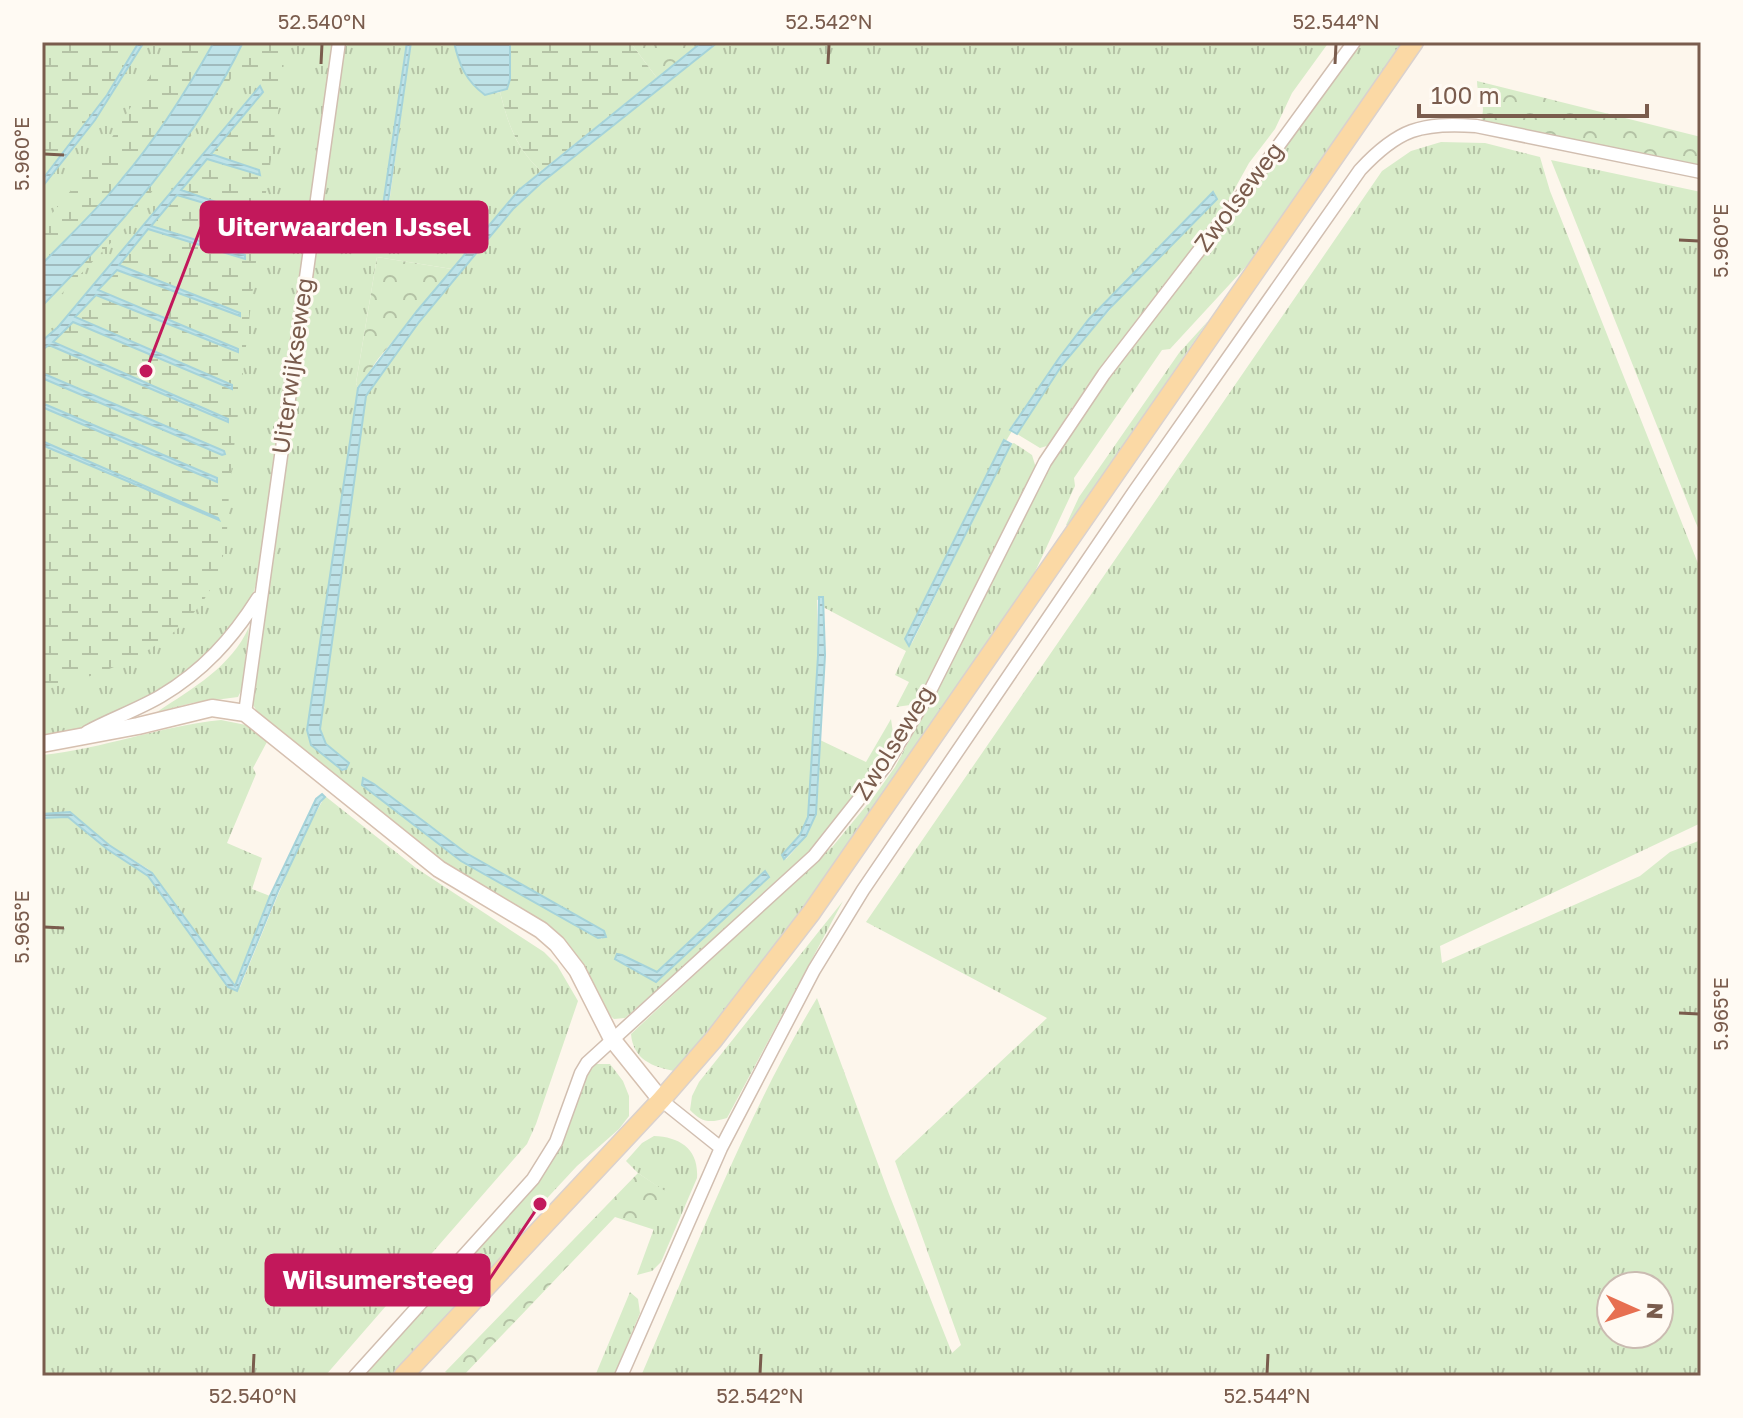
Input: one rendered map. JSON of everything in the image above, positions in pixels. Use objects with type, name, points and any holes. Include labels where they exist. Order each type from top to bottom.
[{"type":"main road","name":"Zwolseweg","points":[[403,1376],[661,1100],[714,1039],[811,913],[1414,42]]},
{"type":"street","name":"Uiterwijkseweg","points":[[245,713],[259,595],[339,42]]},
{"type":"street","name":"Zwolseweg","points":[[355,1376],[533,1179],[556,1142],[581,1073],[612,1039],[814,856],[886,765],[929,693],[1045,462],[1104,374],[1257,175],[1354,42]]},
{"type":"street","points":[[621,1376],[721,1148],[814,970],[863,890],[1143,479],[1351,183],[1375,154],[1393,139],[1423,126],[1446,124],[1476,126],[1701,172]]},
{"type":"street","name":"Uiterwijkseweg","points":[[77,737],[161,696],[210,661],[229,642],[259,595]]},
{"type":"street","points":[[42,744],[212,708],[245,713],[439,869],[541,930],[557,944],[569,956],[612,1039],[661,1100],[721,1148]]},
{"type":"green space","points":[[42,42],[331,42],[335,54],[259,571],[250,602],[228,634],[207,656],[156,694],[99,723],[42,739]]},
{"type":"green space","points":[[42,42],[139,42],[107,95],[42,180]]},
{"type":"green space","points":[[171,42],[214,42],[148,147],[103,201],[42,264],[42,226],[106,147]]},
{"type":"green space","points":[[243,42],[286,42],[258,245],[229,490],[226,541],[219,570],[207,595],[190,617],[147,651],[95,674],[42,689],[42,445],[212,519],[219,519],[42,441],[42,407],[216,482],[216,478],[42,403],[42,378],[225,454],[42,373],[42,350],[49,345],[228,422],[228,419],[53,342],[73,322],[232,389],[75,317],[96,295],[238,352],[238,349],[98,290],[115,269],[240,316],[119,264],[148,229],[246,257],[151,226],[177,195],[251,217],[181,190],[207,159],[260,175],[211,154],[262,92],[262,88],[237,70],[130,223],[42,314],[42,306],[86,260],[219,88]]},
{"type":"green space","points":[[343,42],[407,42],[380,225],[382,229],[386,226],[411,42],[454,42],[459,62],[497,93],[500,92],[514,135],[541,171],[519,190],[452,269],[377,257],[356,383],[358,388],[312,745],[344,771],[348,763],[326,744],[320,729],[366,396],[419,322],[513,209],[541,183],[718,42],[1329,42],[1292,93],[1275,129],[1249,163],[1219,217],[1109,358],[1070,411],[1050,445],[1040,448],[1017,434],[1062,365],[1211,193],[1089,319],[1011,427],[1012,431],[1003,441],[905,639],[908,645],[912,643],[1011,444],[1032,455],[1036,468],[919,697],[910,705],[896,707],[909,682],[895,675],[906,651],[823,607],[823,598],[817,600],[818,656],[808,817],[800,835],[782,855],[786,859],[799,845],[813,818],[818,790],[820,740],[866,762],[891,719],[894,740],[854,799],[779,883],[625,1018],[614,1019],[606,1012],[587,974],[435,860],[258,713],[253,705]],"holes":[[[367,779],[466,853],[604,931],[602,939],[461,861]],[[769,875],[656,982],[615,959],[622,955],[658,972]]]},
{"type":"green space","points":[[510,42],[630,42],[657,78],[541,171],[514,135],[500,92],[507,89]]},
{"type":"green space","points":[[630,42],[702,42],[657,78]]},
{"type":"green space","points":[[1361,42],[1403,42],[1253,259],[1170,349],[1162,350],[1074,478],[1075,486],[1034,574],[881,801],[746,985],[675,1071],[645,1060],[635,1050],[631,1034],[833,846],[895,767],[1029,502],[1063,442],[1092,397]]},
{"type":"green space","points":[[1477,81],[1701,137],[1701,169],[1481,122],[1483,108]]},
{"type":"green space","points":[[1441,142],[1485,143],[1540,157],[1550,191],[1701,571],[1701,823],[1440,946],[1442,963],[1640,876],[1670,852],[1701,840],[1701,1376],[641,1376],[744,1136],[817,998],[952,1353],[961,1345],[895,1161],[1047,1018],[866,922],[1382,171],[1411,151]]},
{"type":"green space","points":[[1551,160],[1701,192],[1701,534],[1695,521]]},
{"type":"green space","points":[[377,257],[452,269],[358,388],[356,383]]},
{"type":"green space","points":[[1208,321],[1066,525],[1079,497],[1179,353]]},
{"type":"green space","points":[[249,627],[242,689],[238,697],[192,703],[157,712],[221,665]]},
{"type":"green space","points":[[221,720],[246,725],[268,740],[253,768],[256,774],[227,843],[262,858],[252,889],[270,896],[236,986],[148,869],[109,845],[70,812],[42,814],[42,755]]},
{"type":"green space","points":[[325,796],[416,868],[544,952],[557,965],[578,1001],[527,1144],[325,1376],[42,1376],[42,818],[68,816],[107,849],[145,872],[228,987],[240,987],[299,844]]},
{"type":"green space","points":[[843,901],[727,1118],[702,1120],[690,1110],[699,1082]]},
{"type":"green space","points":[[596,1064],[610,1064],[623,1081],[629,1096],[629,1116],[537,1209],[519,1235],[396,1376],[363,1376],[528,1193],[557,1149],[581,1088]]},
{"type":"green space","points":[[654,1136],[672,1139],[686,1146],[695,1159],[697,1178],[661,1262],[652,1271],[637,1275],[667,1193],[626,1161],[642,1143]]},
{"type":"green space","points":[[638,1173],[668,1193],[655,1230],[615,1217],[463,1376],[445,1372]]},
{"type":"green space","points":[[630,1292],[638,1299],[640,1313],[614,1376],[595,1376]]},
{"type":"water","points":[[139,42],[144,42],[95,120],[42,187],[42,180],[107,95]]},
{"type":"water","points":[[214,42],[243,42],[203,113],[126,215],[42,306],[42,264],[103,201],[148,147]]},
{"type":"water","points":[[407,42],[411,42],[384,230],[380,226]]},
{"type":"water","points":[[454,42],[510,42],[507,89],[485,95],[478,90],[464,72]]},
{"type":"water","points":[[702,42],[718,42],[541,183],[513,209],[419,322],[366,396],[320,729],[326,744],[349,763],[342,770],[311,745],[307,730],[358,388],[417,311],[519,190]]},
{"type":"water","points":[[260,86],[263,92],[211,154],[259,170],[260,175],[207,159],[181,190],[251,214],[251,217],[177,195],[151,226],[245,255],[245,259],[148,229],[119,265],[240,313],[240,316],[117,270],[98,290],[238,349],[238,352],[96,295],[75,317],[232,385],[232,389],[73,322],[53,342],[228,419],[228,422],[49,345],[42,350],[42,341],[58,327]]},
{"type":"water","points":[[1213,192],[1217,199],[1109,309],[1062,365],[1017,434],[1010,430],[1089,319]]},
{"type":"water","points":[[42,373],[224,451],[225,454],[42,378]]},
{"type":"water","points":[[42,403],[217,478],[217,482],[42,407]]},
{"type":"water","points":[[1004,440],[1011,444],[909,646],[905,639]]},
{"type":"water","points":[[42,441],[218,518],[219,520],[42,445]]},
{"type":"water","points":[[819,597],[823,597],[825,655],[816,814],[806,836],[784,859],[782,855],[800,835],[808,817]]},
{"type":"water","points":[[363,778],[466,853],[604,931],[606,937],[598,938],[461,861],[362,785]]},
{"type":"water","points":[[322,794],[325,797],[278,891],[237,991],[228,987],[148,876],[107,849],[68,817],[42,818],[42,814],[70,812],[109,845],[152,873],[235,986],[270,896],[316,799]]},
{"type":"water","points":[[765,871],[769,877],[656,982],[615,959],[617,954],[622,955],[657,972]]},
{"type":"place","name":"Uiterwaarden IJssel","points":[[146,371]]},
{"type":"place","name":"Wilsumersteeg","points":[[540,1204]]}]
